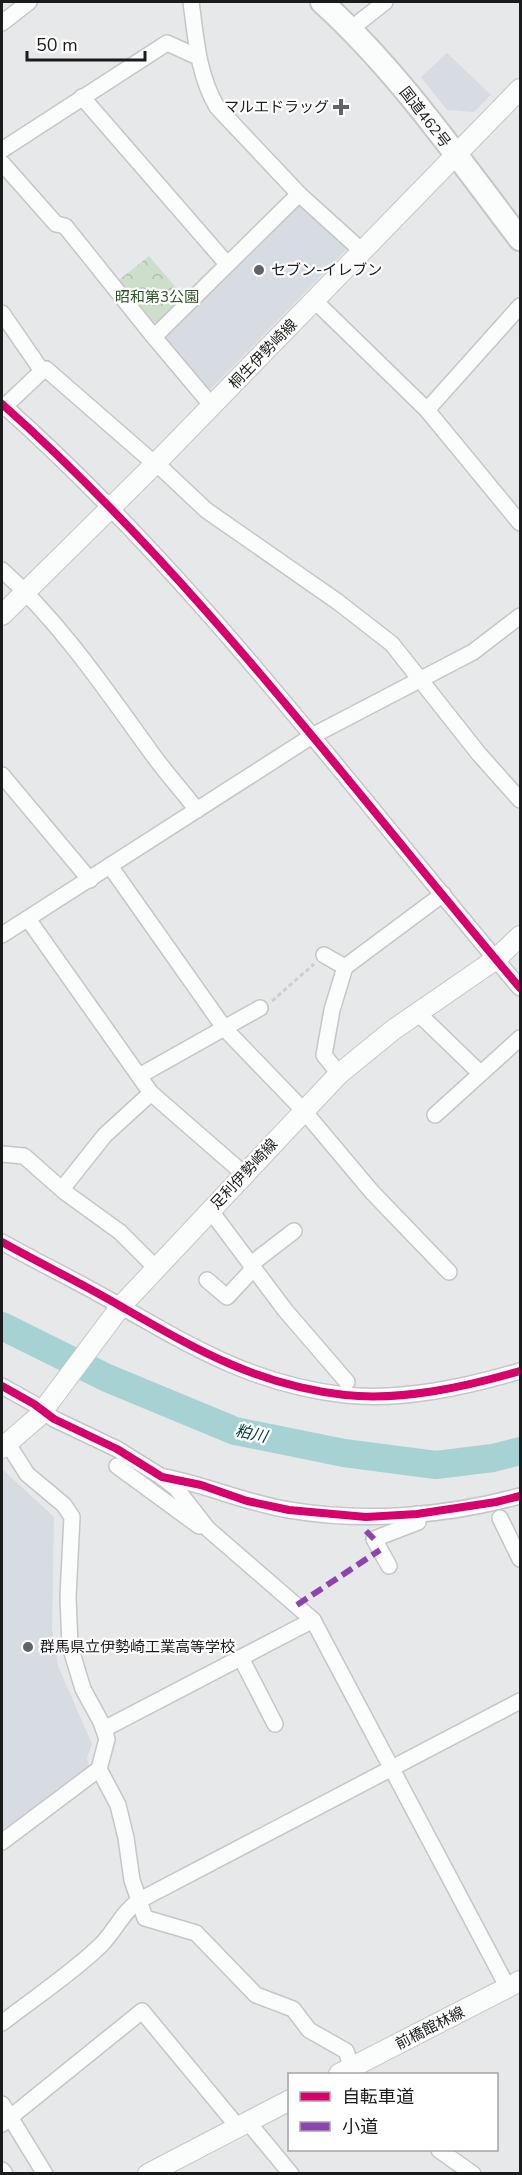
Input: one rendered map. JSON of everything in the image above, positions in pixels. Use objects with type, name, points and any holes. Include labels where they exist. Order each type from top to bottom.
[{"type":"highway","name":"国道462号","points":[[322,2],[352,28],[392,75],[520,239]]},
{"type":"main road","name":"桐生伊勢崎線","points":[[2,615],[156,463],[520,89]]},
{"type":"main road","name":"足利伊勢崎線","points":[[5,1446],[45,1409],[119,1309],[339,1074],[376,1042],[496,959],[520,936]]},
{"type":"main road","name":"前橋館林線","points":[[348,2072],[514,1985]]},
{"type":"main road","points":[[148,2174],[288,2101]]},
{"type":"street","points":[[2,23],[29,2]]},
{"type":"street","points":[[191,2],[198,57],[207,90],[217,107],[299,194],[362,251]]},
{"type":"street","points":[[352,28],[386,2]]},
{"type":"street","points":[[2,150],[167,44],[198,57]]},
{"type":"street","points":[[82,97],[227,264]]},
{"type":"street","points":[[2,163],[56,224],[65,226],[212,406]]},
{"type":"street","points":[[154,337],[299,194]]},
{"type":"street","points":[[315,301],[427,410],[520,524]]},
{"type":"street","points":[[427,410],[520,306]]},
{"type":"street","points":[[2,313],[42,371]]},
{"type":"street","points":[[520,800],[479,754],[404,656],[371,627],[206,510],[156,463],[46,369],[2,407],[111,507],[312,736],[520,988]]},
{"type":"street","points":[[2,570],[25,591],[110,694],[149,751],[197,810]]},
{"type":"street","points":[[2,936],[312,736],[473,652],[520,616]]},
{"type":"street","points":[[2,775],[90,880]]},
{"type":"street","points":[[110,867],[225,1029],[304,1111],[372,1192],[449,1272]]},
{"type":"street","points":[[339,1074],[324,1055],[332,1010],[345,967],[442,894]]},
{"type":"street","points":[[28,919],[151,1093],[244,1174]]},
{"type":"street","points":[[324,956],[345,967]]},
{"type":"street","points":[[139,1076],[260,1008]]},
{"type":"street","points":[[418,1013],[480,1073]]},
{"type":"street","points":[[435,1115],[520,1038]]},
{"type":"street","points":[[62,1189],[105,1135],[151,1093]]},
{"type":"street","points":[[2,1154],[24,1156],[62,1189],[120,1232],[156,1268]]},
{"type":"street","points":[[210,1210],[285,1310],[347,1382]]},
{"type":"street","points":[[207,1280],[227,1297],[253,1266],[294,1231]]},
{"type":"street","points":[[2,1242],[119,1309],[224,1364],[267,1379],[346,1395],[381,1395],[475,1383],[520,1371]]},
{"type":"street","points":[[2,1386],[45,1409],[54,1419],[117,1449],[162,1477],[176,1488],[208,1529],[312,1620],[391,1767],[514,1985]]},
{"type":"street","points":[[2,1842],[99,1769],[107,1739],[83,1689],[70,1646],[68,1597],[72,1518],[64,1504],[27,1474],[5,1446]]},
{"type":"street","points":[[117,1466],[200,1526],[208,1529]]},
{"type":"street","points":[[162,1477],[201,1485],[247,1501],[290,1510],[366,1516],[417,1514],[520,1496]]},
{"type":"street","points":[[389,1566],[374,1539],[418,1522],[417,1514]]},
{"type":"street","points":[[500,1518],[520,1559]]},
{"type":"street","points":[[104,1729],[154,1705],[312,1620]]},
{"type":"street","points":[[241,1658],[275,1724]]},
{"type":"street","points":[[2,2023],[99,1947],[120,1924],[130,1907],[140,1900],[229,1851],[520,1701]]},
{"type":"street","points":[[99,1769],[118,1805],[126,1838],[132,1880],[145,1918],[196,1933],[256,1995],[293,2009],[309,2030],[346,2051],[348,2072]]},
{"type":"street","points":[[45,2174],[4,2114],[142,2011],[291,2174]]},
{"type":"street","points":[[440,2151],[473,2174]]},
{"type":"street","points":[[2,2170],[5,2174]]},
{"type":"path","points":[[260,1008],[324,956]]},
{"type":"shaded area","points":[[447,53],[491,95],[474,112],[447,110],[421,77]]},
{"type":"shaded area","points":[[301,204],[349,247],[208,392],[163,341]]},
{"type":"shaded area","name":"群馬県立伊勢崎工業高等学校","points":[[2,1469],[54,1517],[52,1629],[58,1666],[92,1744],[87,1758],[90,1768],[2,1835]]},
{"type":"green space","name":"昭和第3公園","points":[[149,256],[185,298],[159,323],[151,321],[119,280]]},
{"type":"waterway","name":"粕川","points":[[2,1326],[107,1378],[235,1431],[344,1453],[436,1465],[493,1458],[520,1451]]},
{"type":"marked path","points":[[366,1531],[374,1539]]},
{"type":"marked path","points":[[297,1605],[380,1550]]},
{"type":"cycle path","points":[[2,404],[142,540],[207,613],[334,762],[520,988]]},
{"type":"cycle path","points":[[2,1242],[202,1351],[284,1383],[345,1395],[389,1396],[455,1387],[520,1371]]},
{"type":"cycle path","points":[[2,1386],[34,1404],[54,1419],[117,1449],[162,1477],[201,1485],[247,1501],[289,1510],[366,1517],[417,1514],[520,1496]]},
{"type":"place","name":"マルエドラッグ","points":[[341,107]]},
{"type":"place","name":"セブン-イレブン","points":[[259,270]]},
{"type":"place","name":"群馬県立伊勢崎工業高等学校","points":[[28,1647]]}]
